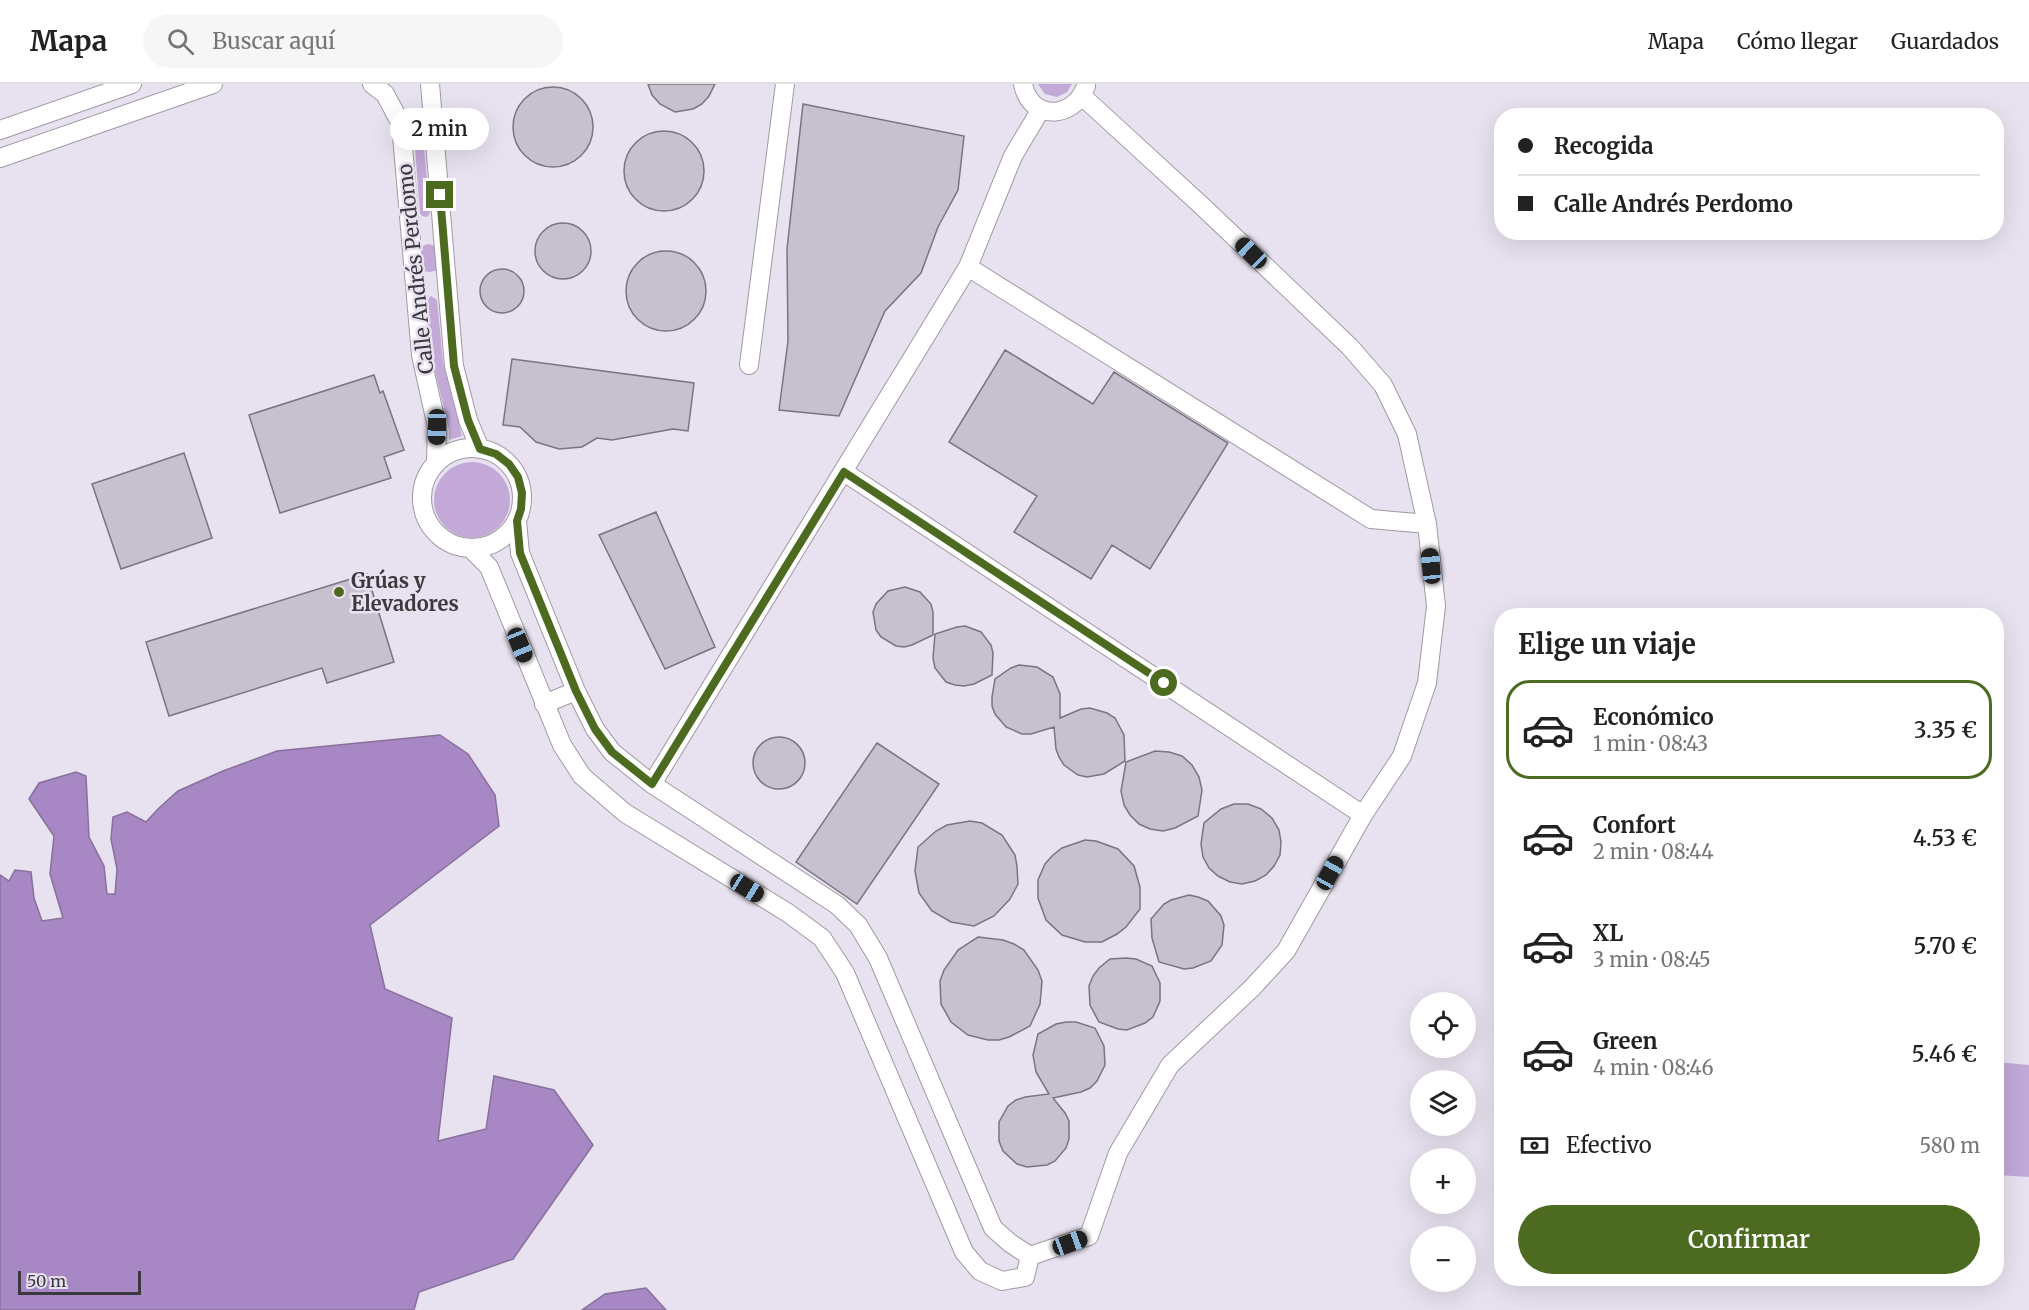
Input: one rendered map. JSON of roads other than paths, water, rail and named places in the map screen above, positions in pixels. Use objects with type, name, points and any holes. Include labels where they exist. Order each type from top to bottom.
[{"type":"street","points":[[0,129],[132,84]]},
{"type":"street","points":[[0,158],[213,84]]},
{"type":"street","name":"Calle Andrés Perdomo","points":[[372,84],[385,94],[401,124],[421,356],[437,427],[436,464]]},
{"type":"street","name":"Calle Andrés Perdomo","points":[[430,84],[454,366],[468,420],[480,449]]},
{"type":"street","points":[[749,365],[785,84]]},
{"type":"street","points":[[517,521],[520,553],[576,691],[595,729],[612,752],[652,784],[837,905],[858,925],[878,958],[993,1228],[1010,1244],[1030,1256],[1089,1236],[1118,1153],[1170,1065],[1252,988],[1286,951],[1363,815],[1402,756],[1426,683],[1436,606],[1427,524],[1407,434],[1383,386],[1350,347],[1084,90],[1069,109],[1050,112],[1033,104],[1023,84]]},
{"type":"street","points":[[652,784],[968,267],[1013,156],[1041,109]]},
{"type":"street","points":[[968,267],[1371,519],[1427,524]]},
{"type":"street","points":[[464,449],[480,449],[496,454],[509,464],[518,477],[522,493],[521,509],[517,521],[497,541],[484,547],[470,548],[454,545],[431,527],[422,501],[423,487],[428,474],[449,454],[464,449]]},
{"type":"street","points":[[844,472],[1363,815]]},
{"type":"street","points":[[470,548],[489,567],[562,745],[582,776],[625,813],[788,913],[822,938],[844,973],[964,1252],[980,1271],[1002,1281],[1025,1277],[1030,1256]]},
{"type":"street","points":[[544,704],[576,691]]},
{"type":"place","name":"Grúas y Elevadores","points":[[339,592]]}]
